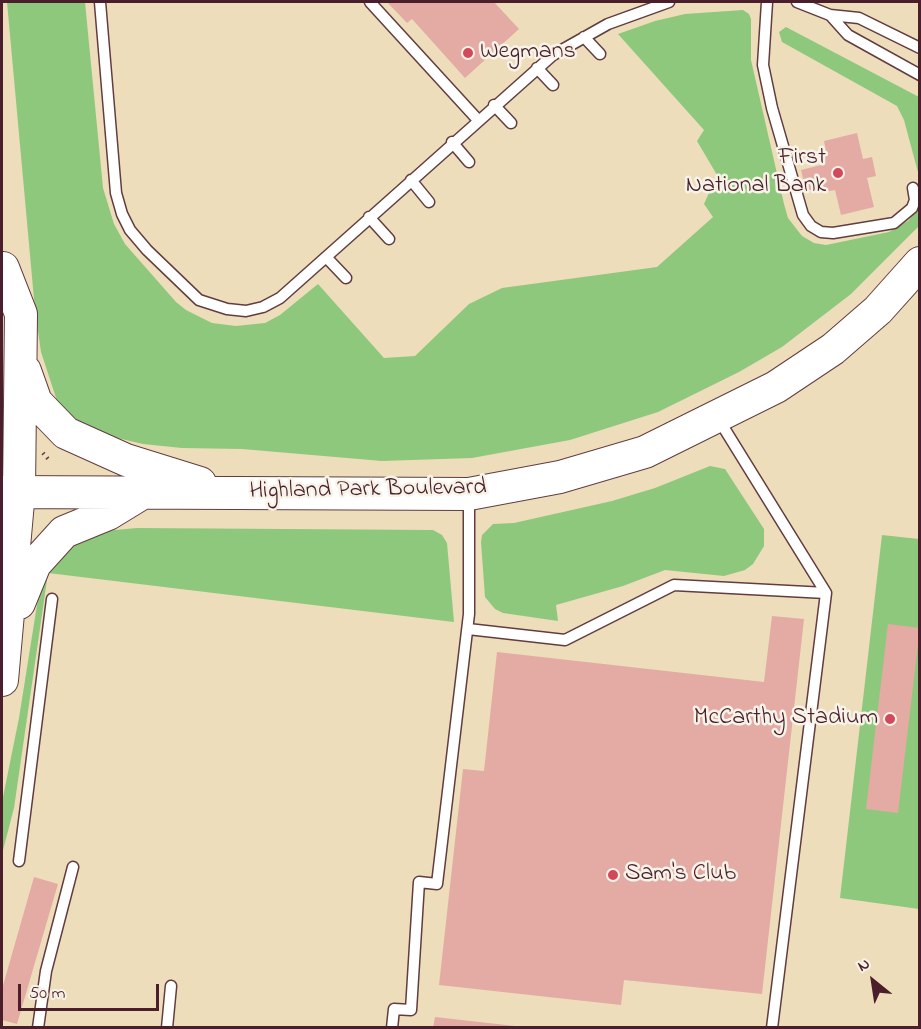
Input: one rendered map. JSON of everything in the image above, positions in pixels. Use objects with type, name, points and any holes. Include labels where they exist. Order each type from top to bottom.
[{"type":"main road","name":"Highland Park Boulevard","points":[[10,491],[469,494],[560,477],[645,452],[776,387],[833,349],[878,310],[920,263]]},
{"type":"main road","points":[[2,269],[21,314],[21,360],[10,491],[7,635],[2,680]]},
{"type":"main road","points":[[21,360],[36,402],[66,434],[126,460],[236,494]]},
{"type":"main road","points":[[7,635],[35,564],[64,532],[108,514],[144,492]]},
{"type":"lane","points":[[100,2],[116,193],[122,214],[130,230],[147,250],[199,300],[227,309],[246,311],[263,307],[280,298],[537,68],[608,24],[669,2]]},
{"type":"lane","points":[[370,2],[478,120]]},
{"type":"lane","points":[[767,2],[763,65],[803,215],[821,232],[833,233],[894,223],[912,208],[915,200],[913,188]]},
{"type":"lane","points":[[796,2],[830,15],[859,18],[920,48]]},
{"type":"lane","points":[[830,15],[848,35],[920,75]]},
{"type":"lane","points":[[584,37],[600,54]]},
{"type":"lane","points":[[537,68],[553,85]]},
{"type":"lane","points":[[494,105],[511,123]]},
{"type":"lane","points":[[452,142],[469,162]]},
{"type":"lane","points":[[411,180],[429,202]]},
{"type":"lane","points":[[369,217],[389,239]]},
{"type":"lane","points":[[326,257],[346,278]]},
{"type":"lane","points":[[717,418],[826,593],[772,1028]]},
{"type":"lane","points":[[392,1028],[394,1009],[411,1010],[419,882],[436,884],[468,629],[469,494]]},
{"type":"lane","points":[[468,629],[565,640],[674,585],[826,593]]},
{"type":"lane","points":[[19,861],[52,599]]},
{"type":"lane","points":[[38,1028],[46,971],[73,867]]},
{"type":"lane","points":[[167,1028],[171,986]]},
{"type":"green space","points":[[7,2],[85,2],[103,188],[114,224],[125,244],[176,302],[186,310],[212,323],[236,326],[265,323],[280,315],[318,284],[384,358],[415,356],[469,304],[502,288],[657,267],[713,217],[704,204],[717,175],[697,141],[704,130],[618,34],[655,21],[685,14],[743,10],[749,14],[751,60],[784,204],[788,218],[802,236],[814,243],[826,245],[889,232],[908,221],[918,209],[919,201],[919,226],[851,294],[782,347],[739,372],[658,412],[570,440],[472,458],[382,461],[242,449],[182,448],[143,444],[109,436],[82,429],[65,413],[57,401],[41,352],[35,310]]},
{"type":"green space","points":[[786,27],[919,97],[919,176],[904,120],[897,106],[782,42],[779,32]]},
{"type":"green space","points":[[710,466],[725,469],[764,529],[764,546],[753,564],[745,570],[724,576],[665,570],[623,586],[556,605],[558,621],[503,613],[495,609],[485,597],[481,542],[482,535],[493,524],[514,523],[612,501],[655,488]]},
{"type":"green space","points":[[137,528],[433,530],[442,535],[447,543],[454,622],[48,573],[14,808],[2,854],[2,802],[19,718],[40,586],[63,548],[104,531]]},
{"type":"green space","name":"McCarthy Stadium","points":[[882,535],[919,539],[919,909],[840,898]]},
{"type":"building","name":"Wegmans","points":[[387,2],[494,2],[519,29],[465,78],[412,19],[407,23]]},
{"type":"building","name":"First National Bank","points":[[857,133],[863,159],[872,157],[876,176],[867,178],[874,207],[841,215],[835,190],[824,192],[823,187],[806,191],[801,170],[821,165],[820,157],[827,156],[824,141]]},
{"type":"building","name":"Sam's Club","points":[[772,616],[804,619],[762,994],[624,980],[621,1005],[439,985],[463,769],[484,771],[497,652],[764,682]]},
{"type":"building","points":[[888,624],[920,628],[898,813],[866,809]]},
{"type":"building","points":[[34,877],[58,884],[17,1024],[2,1020],[2,989]]},
{"type":"building","points":[[435,1017],[515,1026],[514,1028],[433,1028]]},
{"type":"place","name":"Wegmans","points":[[468,53]]},
{"type":"place","name":"First National Bank","points":[[838,173]]},
{"type":"place","name":"McCarthy Stadium","points":[[890,719]]},
{"type":"place","name":"Sam's Club","points":[[613,875]]}]
